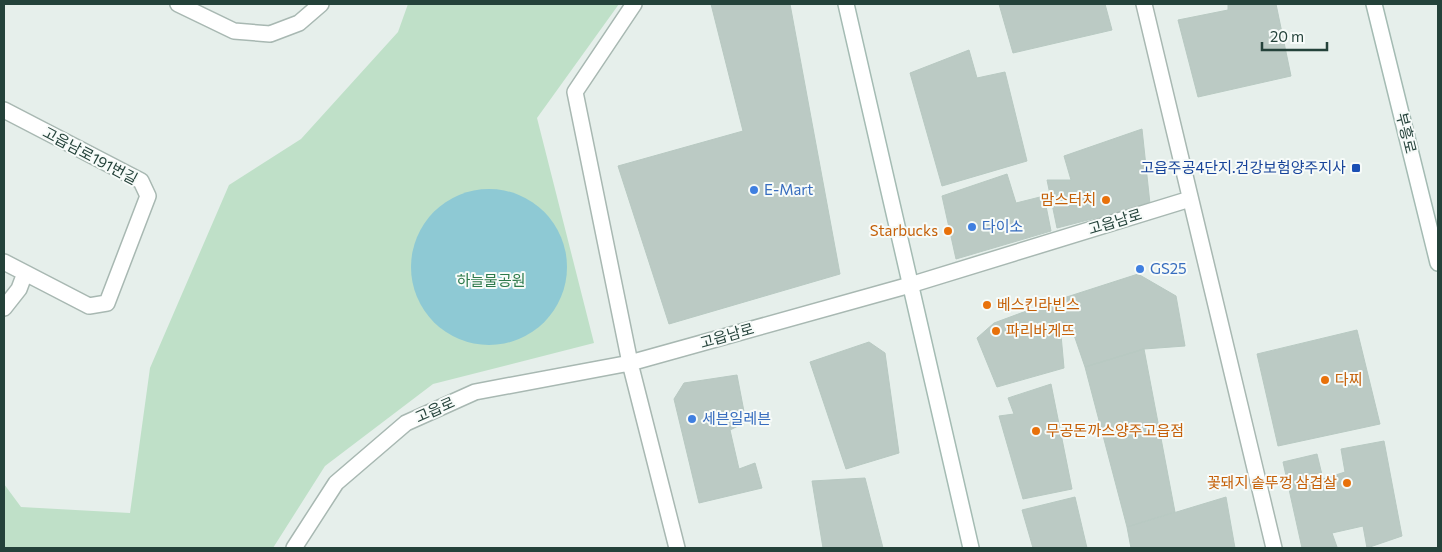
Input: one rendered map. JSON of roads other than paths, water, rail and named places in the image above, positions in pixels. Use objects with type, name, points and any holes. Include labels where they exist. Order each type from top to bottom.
[{"type":"street","points":[[178,4],[234,31],[270,34],[299,23],[320,4]]},
{"type":"street","points":[[634,4],[574,92],[630,363],[677,548]]},
{"type":"street","points":[[846,4],[972,548]]},
{"type":"street","points":[[1144,4],[1274,548]]},
{"type":"street","name":"부흥로","points":[[1374,4],[1438,263]]},
{"type":"street","name":"고읍남로191번길","points":[[4,110],[141,182],[148,196],[107,303],[89,306],[4,262]]},
{"type":"street","name":"고읍남로","points":[[630,363],[910,285],[1190,199]]},
{"type":"street","points":[[4,308],[19,289],[25,273]]},
{"type":"street","name":"고읍로","points":[[294,548],[336,482],[406,423],[475,392],[630,363]]},
{"type":"water","points":[[489,189],[519,195],[544,212],[561,237],[567,267],[561,297],[544,322],[519,339],[489,345],[459,339],[434,322],[417,297],[411,267],[417,237],[434,212],[459,195]]},
{"type":"place","name":"고읍주공4단지.건강보험양주지사","points":[[1356,168]]},
{"type":"place","name":"E-Mart","points":[[754,190]]},
{"type":"place","name":"맘스터치","points":[[1106,200]]},
{"type":"place","name":"다이소","points":[[972,227]]},
{"type":"place","name":"Starbucks","points":[[948,231]]},
{"type":"place","name":"GS25","points":[[1140,269]]},
{"type":"place","name":"베스킨라빈스","points":[[987,305]]},
{"type":"place","name":"파리바게뜨","points":[[996,331]]},
{"type":"place","name":"다찌","points":[[1325,380]]},
{"type":"place","name":"세븐일레븐","points":[[692,419]]},
{"type":"place","name":"무공돈까스양주고읍점","points":[[1036,431]]},
{"type":"place","name":"꽃돼지 솥뚜껑 삼겹살","points":[[1347,483]]},
{"type":"park label","name":"하늘물공원","points":[[491,281]]}]
